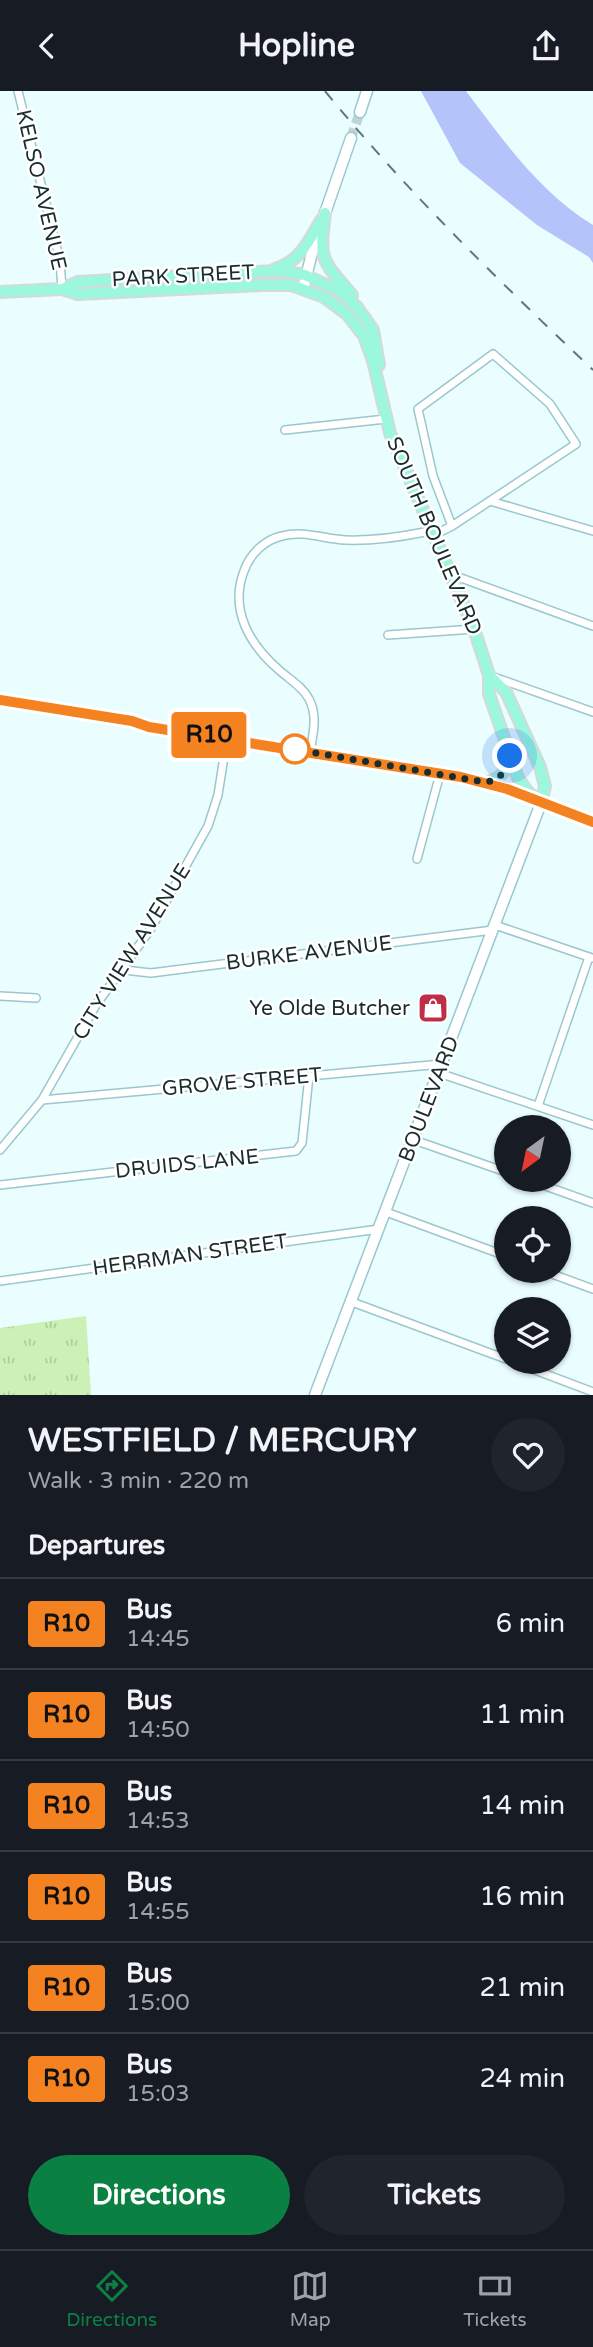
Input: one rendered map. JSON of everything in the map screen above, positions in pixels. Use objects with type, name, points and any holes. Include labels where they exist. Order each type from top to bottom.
[{"type":"main road","points":[[360,112],[367,91]]},
{"type":"main road","points":[[303,289],[305,275],[351,138]]},
{"type":"main road","points":[[257,272],[283,266],[301,254],[325,213]]},
{"type":"main road","points":[[325,213],[321,241],[323,256],[334,274],[362,307],[373,330]]},
{"type":"main road","name":"PARK STREET","points":[[62,289],[78,282],[279,271],[305,275]]},
{"type":"main road","points":[[305,275],[326,283],[345,296],[373,330]]},
{"type":"main road","name":"PARK STREET","points":[[0,292],[62,289],[78,294],[262,285],[291,285],[303,289]]},
{"type":"main road","name":"SOUTH BOULEVARD","points":[[303,289],[334,303],[358,326],[369,348],[386,419],[474,629],[489,675],[489,694],[510,756],[524,789],[541,803],[545,786],[540,767],[506,692],[489,675]]},
{"type":"main road","name":"SOUTH BOULEVARD","points":[[373,330],[381,396]]},
{"type":"main road","points":[[0,700],[484,782],[593,822]]},
{"type":"main road","points":[[484,782],[499,778],[505,771],[510,756]]},
{"type":"main road","name":"BOULEVARD","points":[[315,1395],[541,803]]},
{"type":"street","name":"KELSO AVENUE","points":[[18,91],[60,261],[62,289]]},
{"type":"street","points":[[310,752],[315,723],[309,698],[259,652],[242,621],[240,589],[248,563],[265,543],[286,534],[349,540],[425,532],[434,535],[452,526],[576,444],[550,404],[493,354],[418,408],[433,476],[452,526]]},
{"type":"street","points":[[285,430],[386,419]]},
{"type":"street","points":[[491,501],[593,531]]},
{"type":"street","points":[[450,574],[593,626]]},
{"type":"street","points":[[387,635],[474,629]]},
{"type":"street","points":[[489,675],[593,712]]},
{"type":"street","name":"CITY VIEW AVENUE","points":[[0,1150],[42,1100],[96,1005],[124,970],[150,930],[208,826],[218,795],[227,738]]},
{"type":"street","points":[[417,859],[440,774]]},
{"type":"street","points":[[494,927],[591,958],[538,1106]]},
{"type":"street","name":"BURKE AVENUE","points":[[124,970],[151,973],[494,927]]},
{"type":"street","points":[[0,996],[36,998]]},
{"type":"street","points":[[441,1069],[593,1125]]},
{"type":"street","name":"GROVE STREET","points":[[42,1100],[309,1076],[441,1069]]},
{"type":"street","name":"DRUIDS LANE","points":[[0,1185],[296,1151],[302,1143],[309,1076]]},
{"type":"street","points":[[414,1140],[494,1168]]},
{"type":"street","points":[[562,1192],[593,1203]]},
{"type":"street","points":[[387,1212],[494,1252]]},
{"type":"street","name":"HERRMAN STREET","points":[[0,1280],[380,1229]]},
{"type":"street","points":[[571,1281],[593,1289]]},
{"type":"street","points":[[352,1302],[494,1355]]},
{"type":"street","points":[[545,1374],[593,1392]]},
{"type":"green space","points":[[86,1316],[91,1395],[0,1395],[0,1328]]},
{"type":"water","points":[[421,91],[466,91],[539,181],[593,225],[593,263],[589,257],[537,225],[460,163]]},
{"type":"tunnel","points":[[351,138],[360,112]]},
{"type":"railway","points":[[325,91],[421,200],[593,370]]},
{"type":"bus line","name":"R10","points":[[0,700],[461,777],[507,789],[593,822]]},
{"type":"place","name":"Ye Olde Butcher","points":[[433,1008]]},
{"type":"route","points":[[295,749],[484,782],[499,778],[505,771],[510,756]]}]
